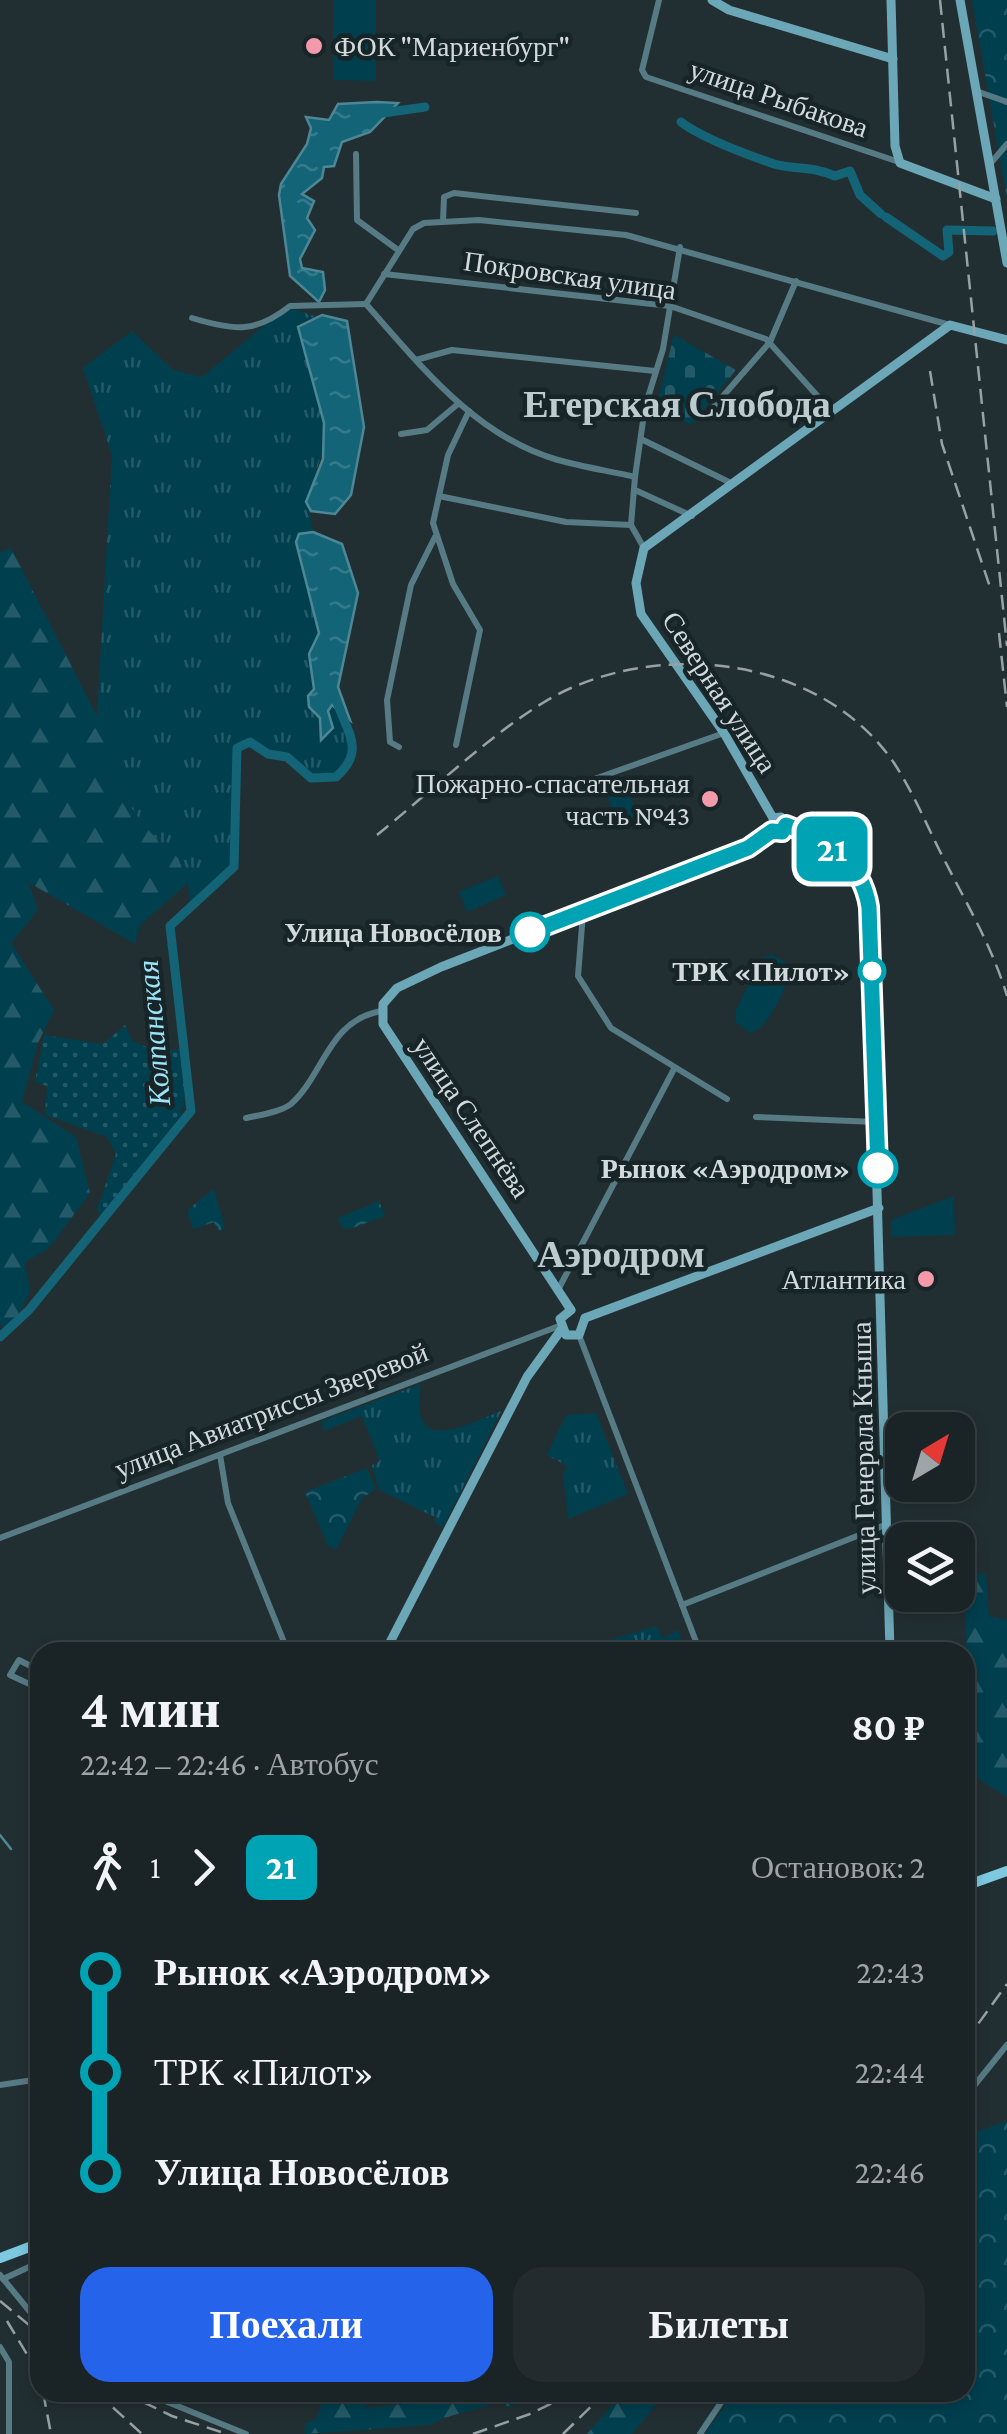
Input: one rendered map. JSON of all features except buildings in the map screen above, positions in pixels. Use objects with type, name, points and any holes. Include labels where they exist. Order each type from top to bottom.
[{"type":"main road","points":[[975,1882],[1007,1871]]},
{"type":"main road","points":[[0,2258],[30,2247]]},
{"type":"street","name":"улица Рыбакова","points":[[658,0],[644,74],[896,159]]},
{"type":"street","points":[[712,0],[729,10],[893,58]]},
{"type":"street","points":[[890,0],[896,159],[996,199]]},
{"type":"street","points":[[960,0],[1007,263]]},
{"type":"street","points":[[976,91],[1007,102]]},
{"type":"street","points":[[989,165],[1007,144]]},
{"type":"street","points":[[356,154],[357,220],[398,250]]},
{"type":"street","points":[[443,221],[444,197],[454,192],[636,214]]},
{"type":"street","points":[[366,304],[413,229],[443,221],[548,225],[680,247],[1007,340]]},
{"type":"street","points":[[680,247],[664,349],[655,371],[635,476],[631,525],[644,548],[834,414],[950,324]]},
{"type":"street","name":"Покровская улица","points":[[384,274],[670,306],[770,342],[834,414]]},
{"type":"street","points":[[704,418],[770,342],[796,280]]},
{"type":"street","points":[[192,318],[226,328],[254,326],[277,320],[290,306],[366,304],[459,402],[504,437],[544,455],[635,476]]},
{"type":"street","points":[[416,360],[452,350],[655,371]]},
{"type":"street","points":[[401,434],[427,430],[459,402]]},
{"type":"street","points":[[399,747],[390,742],[387,700],[412,585],[435,536],[448,454],[469,411]]},
{"type":"street","points":[[643,440],[735,485]]},
{"type":"street","points":[[634,490],[692,516]]},
{"type":"street","points":[[439,496],[566,522],[631,525]]},
{"type":"street","points":[[435,536],[454,584],[480,630],[456,745]]},
{"type":"street","name":"Северная улица","points":[[644,548],[636,583],[642,614],[724,733],[773,818]]},
{"type":"street","points":[[569,788],[724,733]]},
{"type":"street","points":[[772,831],[773,818]]},
{"type":"street","name":"улица Генерала Кныша","points":[[773,818],[782,818],[786,825],[848,859],[860,872],[867,891],[885,1525]]},
{"type":"street","points":[[246,1118],[290,1105],[340,1032],[359,1018],[381,1012],[386,997],[441,966],[748,848],[772,831],[782,832],[786,825]]},
{"type":"street","points":[[583,912],[577,968],[583,986],[614,1032],[726,1100]]},
{"type":"street","name":"улица Слепнёва","points":[[381,1012],[382,1024],[570,1310]]},
{"type":"street","points":[[559,1288],[674,1069]]},
{"type":"street","points":[[756,1117],[876,1122]]},
{"type":"street","points":[[391,1642],[545,1347],[560,1328],[560,1319],[570,1310],[585,1318],[879,1208]]},
{"type":"street","points":[[585,1318],[579,1336],[696,1642]]},
{"type":"street","points":[[560,1328],[579,1336]]},
{"type":"street","name":"улица Авиатриссы Зверевой","points":[[0,1538],[560,1328]]},
{"type":"street","points":[[536,1334],[545,1339],[545,1347]]},
{"type":"street","points":[[220,1455],[228,1479],[228,1503],[284,1642]]},
{"type":"street","points":[[682,1605],[885,1525]]},
{"type":"street","name":"улица Генерала Кныша","points":[[888,1612],[890,1642]]},
{"type":"street","points":[[30,1665],[19,1660],[10,1675],[30,1684]]},
{"type":"street","points":[[975,2085],[1007,2045]]},
{"type":"street","points":[[0,2084],[30,2080]]},
{"type":"street","points":[[30,2266],[1,2277],[30,2312]]},
{"type":"street","points":[[0,2347],[9,2362],[9,2434]]},
{"type":"street","points":[[177,2402],[246,2434]]},
{"type":"street","points":[[700,2434],[721,2402]]},
{"type":"green space","points":[[333,0],[376,0],[376,81],[333,80]]},
{"type":"green space","points":[[972,0],[1007,0],[1007,199]]},
{"type":"green space","points":[[287,307],[317,317],[301,322],[301,334],[319,394],[324,436],[310,501],[313,532],[302,534],[300,546],[319,634],[312,659],[319,705],[318,730],[326,739],[328,711],[336,705],[353,732],[353,749],[341,772],[317,779],[290,758],[250,742],[238,746],[234,867],[190,908],[188,883],[178,858],[150,832],[103,772],[97,716],[112,455],[83,368],[132,331],[173,370],[202,377]]},
{"type":"green space","points":[[674,335],[736,370],[691,425],[656,408]]},
{"type":"green space","points":[[11,548],[97,716],[131,730],[103,772],[150,832],[178,858],[188,883],[140,925],[135,944],[28,882],[38,910],[11,943],[54,1010],[38,1043],[22,1102],[76,1137],[90,1193],[48,1249],[25,1262],[30,1292],[9,1331],[0,1324],[0,552]]},
{"type":"green space","points":[[622,777],[638,816],[618,824],[603,785]]},
{"type":"green space","points":[[498,876],[506,895],[467,912],[459,892]]},
{"type":"green space","points":[[771,954],[789,964],[789,972],[771,1015],[749,1033],[736,1022],[735,1011],[762,958]]},
{"type":"green space","points":[[125,1025],[132,1041],[158,1052],[181,1049],[187,1087],[180,1119],[101,1215],[97,1210],[116,1154],[107,1137],[45,1115],[47,1086],[35,1082],[44,1035],[103,1044]]},
{"type":"green space","points":[[214,1189],[225,1228],[218,1231],[214,1222],[193,1229],[187,1210]]},
{"type":"green space","points":[[954,1196],[955,1235],[891,1237],[891,1220]]},
{"type":"green space","points":[[379,1201],[385,1216],[350,1229],[342,1228],[338,1218]]},
{"type":"green space","points":[[421,1384],[419,1406],[423,1421],[430,1428],[455,1428],[501,1411],[443,1527],[435,1523],[435,1517],[379,1490],[372,1465],[380,1461],[362,1416],[323,1431],[322,1421]]},
{"type":"green space","points":[[596,1413],[628,1494],[568,1519],[563,1474],[567,1466],[547,1455],[566,1415]]},
{"type":"green space","points":[[367,1468],[376,1489],[362,1498],[336,1550],[328,1546],[305,1492]]},
{"type":"green space","points":[[975,1574],[986,1574],[989,1617],[1007,1619],[1007,1797],[975,1774],[975,1642],[966,1642],[965,1612],[975,1612]]},
{"type":"green space","points":[[656,1626],[663,1638],[678,1630],[682,1642],[606,1642]]},
{"type":"green space","points":[[1007,2121],[1007,2434],[705,2434],[728,2402],[975,2402],[975,2132]]},
{"type":"green space","points":[[321,2402],[364,2402],[366,2408],[422,2402],[496,2402],[430,2425],[306,2434],[305,2424],[317,2418]]},
{"type":"green space","points":[[615,2402],[658,2402],[632,2434],[587,2434]]},
{"type":"water","points":[[398,103],[370,132],[342,142],[334,166],[324,167],[322,178],[302,194],[314,201],[307,218],[315,230],[300,259],[302,268],[323,272],[325,290],[319,302],[290,276],[279,195],[281,184],[307,144],[311,128],[306,117],[329,120],[338,104]]},
{"type":"water","points":[[322,315],[347,321],[364,427],[351,495],[335,514],[311,511],[306,502],[323,459],[324,423],[298,327]]},
{"type":"water","points":[[313,532],[342,544],[358,593],[338,687],[350,720],[332,705],[328,711],[333,728],[321,740],[320,718],[309,707],[308,696],[314,689],[309,654],[319,633],[296,542],[299,534]]},
{"type":"waterway","name":"Колпанская","points":[[383,113],[425,107]]},
{"type":"waterway","name":"Колпанская","points":[[681,122],[713,140],[774,164],[835,176],[850,171],[860,195],[881,214]]},
{"type":"waterway","name":"Колпанская","points":[[886,217],[943,256],[949,252],[947,230],[993,231]]},
{"type":"waterway","name":"Колпанская","points":[[0,1337],[29,1310],[191,1111],[170,926],[234,867],[237,748],[250,742],[268,754],[287,757],[311,778],[336,777],[352,749],[337,702]]},
{"type":"waterway","points":[[0,1835],[11,1849]]},
{"type":"railway","points":[[940,0],[1007,646]]},
{"type":"railway","points":[[930,371],[942,444],[990,587]]},
{"type":"railway","points":[[999,633],[1007,707]]},
{"type":"railway","points":[[377,835],[497,735],[571,688],[612,674],[656,666],[702,664],[746,670],[789,682],[829,702],[865,729],[894,763],[980,929],[1007,996]]},
{"type":"railway","points":[[975,2028],[1007,1984]]},
{"type":"railway","points":[[0,2301],[30,2326]]},
{"type":"railway","points":[[7,2321],[30,2359]]},
{"type":"railway","points":[[45,2402],[51,2434]]},
{"type":"railway","points":[[107,2402],[142,2434]]},
{"type":"railway","points":[[143,2402],[227,2434]]},
{"type":"railway","points":[[473,2434],[555,2402]]},
{"type":"railway","points":[[563,2434],[596,2402]]},
{"type":"bus line","name":"21","points":[[530,932],[748,848],[772,831],[782,832],[786,825],[848,859],[860,872],[869,907],[878,1168]]},
{"type":"place","name":"ФОК \"Мариенбург\"","points":[[314,46]]},
{"type":"place","name":"Пожарно-спасательная часть №43","points":[[710,799]]},
{"type":"place","name":"Улица Новосёлов","points":[[530,932]]},
{"type":"place","name":"ТРК «Пилот»","points":[[872,971]]},
{"type":"place","name":"Рынок «Аэродром»","points":[[878,1168]]},
{"type":"place","name":"Атлантика","points":[[926,1279]]},
{"type":"district","name":"Егерская Слобода","points":[[677,404]]},
{"type":"district","name":"Аэродром","points":[[621,1254]]}]
